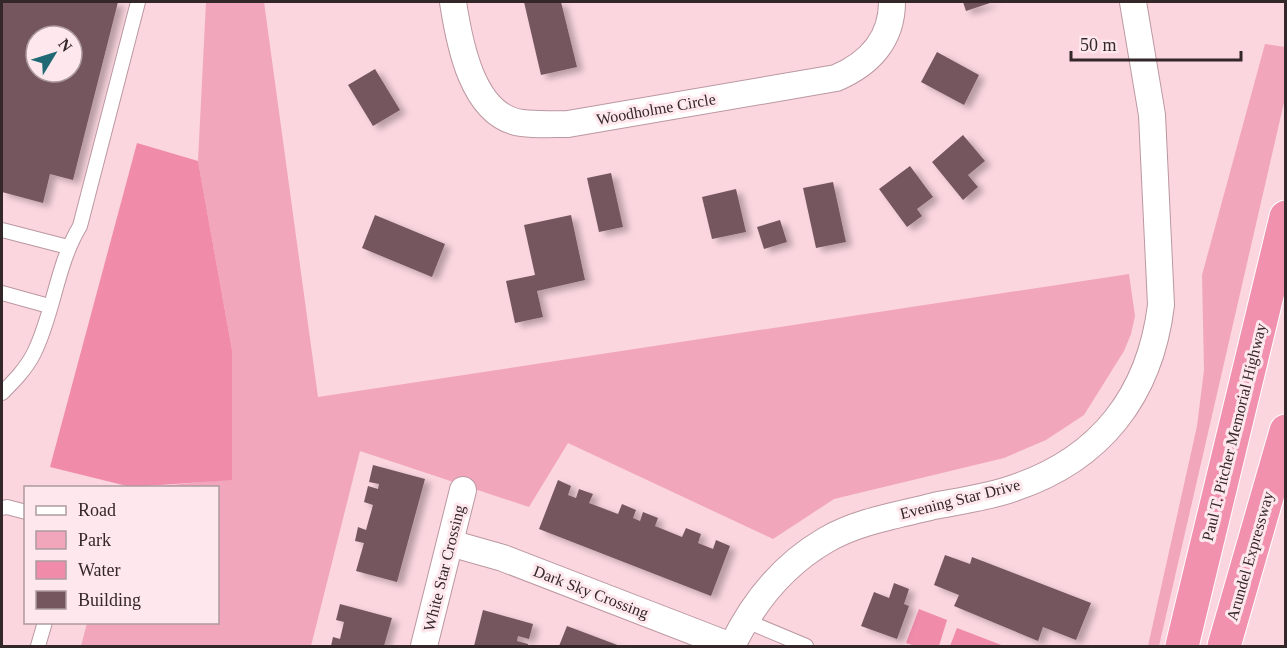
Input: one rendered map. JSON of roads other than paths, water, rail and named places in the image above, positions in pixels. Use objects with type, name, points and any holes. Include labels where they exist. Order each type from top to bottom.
[{"type":"highway","name":"Paul T. Pitcher Memorial Highway","points":[[1182,646],[1286,217]]},
{"type":"highway","name":"Arundel Expressway","points":[[1224,646],[1286,431]]},
{"type":"street","name":"Woodholme Circle","points":[[453,2],[465,63],[478,88],[492,107],[504,117],[520,123],[568,124],[836,78],[867,61],[879,48],[887,32],[892,2]]},
{"type":"street","name":"Evening Star Drive","points":[[731,646],[744,620],[780,575],[802,556],[828,539],[890,517],[1013,489],[1043,476],[1098,440],[1136,393],[1157,335],[1161,305],[1152,115],[1133,2]]},
{"type":"street","name":"White Star Crossing","points":[[424,646],[463,490]]},
{"type":"street","name":"Dark Sky Crossing","points":[[450,543],[503,558],[731,646]]},
{"type":"lane","points":[[2,392],[21,374],[34,353],[68,247],[80,226],[138,2]]},
{"type":"lane","points":[[2,230],[68,247]]},
{"type":"lane","points":[[2,293],[49,306]]},
{"type":"lane","points":[[2,508],[24,511]]},
{"type":"lane","points":[[744,620],[806,646]]},
{"type":"lane","points":[[38,646],[44,624]]},
{"type":"water","points":[[137,143],[198,161],[232,350],[232,480],[127,486],[50,467]]},
{"type":"water","points":[[919,609],[947,620],[939,646],[915,646],[906,643]]},
{"type":"water","points":[[957,628],[1004,646],[950,646]]}]
